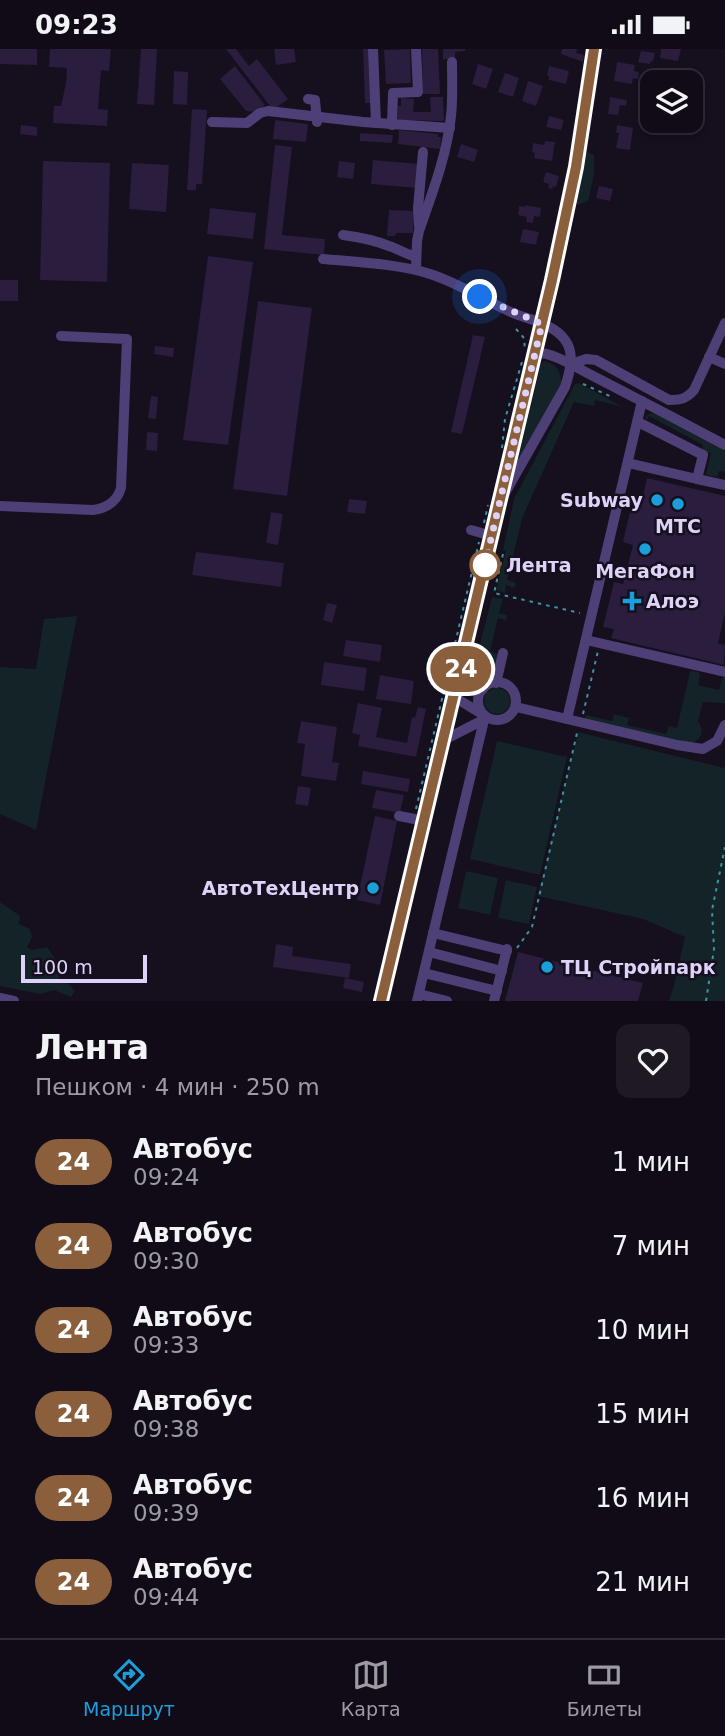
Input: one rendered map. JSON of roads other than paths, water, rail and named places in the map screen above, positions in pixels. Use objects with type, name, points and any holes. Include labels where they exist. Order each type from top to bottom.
[{"type":"street","points":[[373,49],[376,123]]},
{"type":"street","points":[[393,125],[393,93],[418,92],[416,49]]},
{"type":"street","points":[[500,501],[576,167],[594,49]]},
{"type":"street","points":[[419,231],[450,128],[452,62]]},
{"type":"street","points":[[308,99],[315,100],[317,121]]},
{"type":"street","points":[[212,122],[247,123],[260,113],[268,111],[317,121],[450,128]]},
{"type":"street","points":[[416,269],[423,152]]},
{"type":"street","points":[[344,235],[378,242],[416,257]]},
{"type":"street","points":[[323,258],[416,269],[453,283],[494,304],[554,329],[564,338],[570,353],[565,387],[481,533],[455,695],[381,1001]]},
{"type":"street","points":[[488,315],[494,304]]},
{"type":"street","points":[[570,363],[586,359],[596,360],[669,400],[680,400],[694,390],[725,323]]},
{"type":"street","points":[[0,506],[93,510],[109,505],[120,494],[127,339],[61,336]]},
{"type":"street","points":[[535,352],[559,357],[725,445]]},
{"type":"street","points":[[709,357],[725,364]]},
{"type":"street","points":[[567,719],[642,401]]},
{"type":"street","points":[[638,422],[703,455],[697,479]]},
{"type":"street","points":[[628,463],[725,485]]},
{"type":"street","points":[[586,640],[725,672]]},
{"type":"street","points":[[496,683],[503,653]]},
{"type":"street","points":[[444,740],[486,719],[499,720],[509,716],[516,707],[516,696],[510,687],[491,683],[483,689],[478,698],[486,719],[418,998],[447,1001]]},
{"type":"street","points":[[455,695],[483,689]]},
{"type":"street","points":[[455,695],[486,719]]},
{"type":"street","points":[[516,707],[703,749],[717,741],[725,726]]},
{"type":"street","points":[[399,817],[425,821]]},
{"type":"street","points":[[424,973],[496,996],[510,950],[433,933]]},
{"type":"street","points":[[429,952],[502,971]]},
{"type":"street","points":[[0,998],[14,1001]]},
{"type":"place","name":"Subway","points":[[657,500]]},
{"type":"place","name":"МТС","points":[[678,504]]},
{"type":"place","name":"МегаФон","points":[[645,549]]},
{"type":"place","name":"Лента","points":[[485,565]]},
{"type":"place","name":"Алоэ","points":[[632,601]]},
{"type":"place","name":"АвтоТехЦентр","points":[[373,888]]},
{"type":"place","name":"ТЦ Стройпарк","points":[[547,967]]}]
